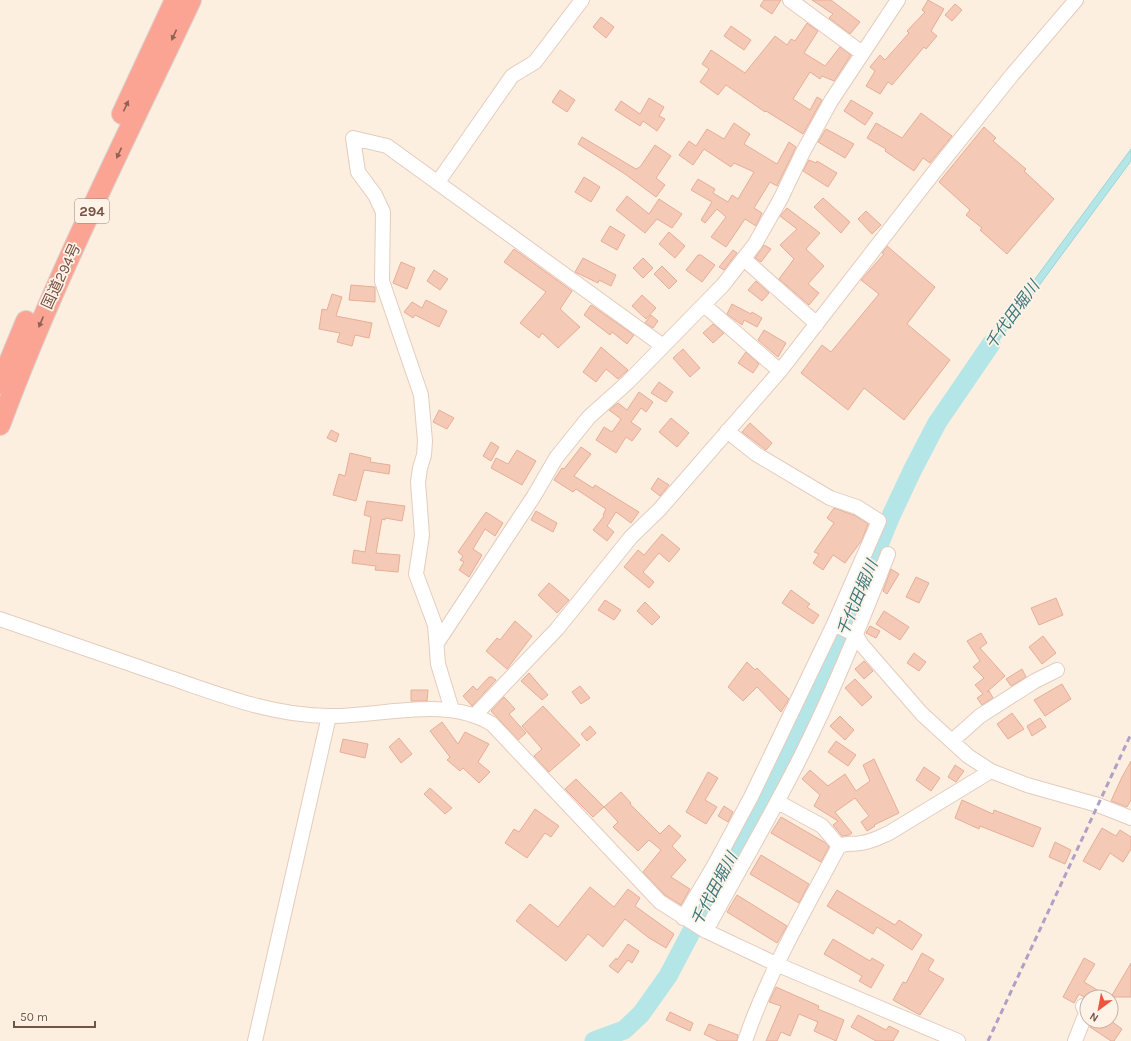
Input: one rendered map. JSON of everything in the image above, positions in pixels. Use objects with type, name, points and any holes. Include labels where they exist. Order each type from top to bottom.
[{"type":"highway","name":"国道294号","points":[[0,384],[34,302],[175,0]]},
{"type":"highway","name":"国道294号","points":[[0,424],[44,314],[191,0]]},
{"type":"street","points":[[438,182],[512,76],[536,62],[582,0]]},
{"type":"street","points":[[790,0],[862,54]]},
{"type":"street","points":[[437,643],[534,496],[556,458],[589,417],[628,382],[723,285],[755,244],[831,101],[898,0]]},
{"type":"street","points":[[475,715],[557,629],[631,537],[659,510],[780,371],[1007,81],[1076,0]]},
{"type":"street","points":[[452,710],[438,664],[435,625],[416,574],[422,535],[418,482],[424,455],[425,442],[421,395],[382,281],[383,212],[375,195],[358,172],[353,138],[387,146],[663,346]]},
{"type":"street","points":[[744,259],[817,324]]},
{"type":"street","points":[[704,305],[780,371]]},
{"type":"street","points":[[683,918],[715,864],[751,797],[834,624],[879,521],[857,507],[830,498],[756,454],[727,431]]},
{"type":"street","points":[[706,931],[778,802],[804,752],[856,635],[888,554]]},
{"type":"street","points":[[0,619],[192,686],[264,708],[296,714],[329,716],[438,709],[452,710],[475,715],[492,724],[660,902],[683,918],[706,931],[776,964],[958,1041]]},
{"type":"street","points":[[834,624],[856,635],[862,645],[922,714],[968,756],[991,771],[1027,785],[1098,805],[1131,818]]},
{"type":"street","points":[[952,741],[980,716],[1035,681],[1057,670]]},
{"type":"street","points":[[255,1041],[329,716]]},
{"type":"street","points":[[745,1041],[755,1012],[776,964],[839,846],[849,842],[859,844],[889,833],[991,771]]},
{"type":"street","points":[[778,802],[822,826],[839,846]]},
{"type":"street","points":[[1075,1041],[1080,1029]]},
{"type":"water","points":[[1131,149],[1131,161],[979,367],[973,363]]},
{"type":"building","points":[[764,0],[781,0],[772,14],[760,6]]},
{"type":"building","points":[[812,0],[831,0],[860,22],[850,34],[829,18],[833,14]]},
{"type":"building","points":[[928,0],[944,9],[931,31],[937,36],[926,49],[924,47],[892,85],[888,82],[880,94],[866,86],[875,71],[870,67],[880,55],[885,60],[909,33],[907,31],[925,12],[922,10]]},
{"type":"building","points":[[955,4],[962,10],[952,21],[945,15]]},
{"type":"building","points":[[601,17],[614,27],[606,38],[593,27]]},
{"type":"building","points":[[807,23],[818,31],[804,53],[825,66],[840,47],[851,55],[834,81],[822,76],[820,79],[810,72],[793,99],[810,110],[817,97],[822,100],[803,134],[766,111],[765,112],[726,85],[718,95],[700,82],[709,69],[702,64],[711,50],[745,73],[775,36],[787,45],[791,39],[795,41]]},
{"type":"building","points":[[731,26],[751,40],[744,50],[724,36]]},
{"type":"building","points":[[560,90],[575,100],[567,112],[552,102]]},
{"type":"building","points":[[649,98],[664,107],[659,116],[665,119],[657,131],[643,121],[640,126],[615,110],[621,101],[640,114]]},
{"type":"building","points":[[851,100],[873,113],[865,125],[844,111]]},
{"type":"building","points":[[921,113],[952,136],[930,163],[923,158],[914,171],[885,151],[886,149],[867,138],[876,123],[902,138]]},
{"type":"building","points":[[734,123],[750,134],[744,144],[777,164],[789,142],[796,147],[777,186],[770,182],[754,208],[762,213],[756,226],[745,219],[726,247],[711,237],[726,217],[717,209],[705,223],[701,220],[712,202],[691,190],[698,179],[715,189],[713,193],[728,202],[732,195],[738,199],[754,172],[734,163],[731,167],[704,149],[693,165],[679,155],[689,141],[696,146],[707,129],[724,139]]},
{"type":"building","points":[[984,127],[996,138],[993,141],[1026,169],[1024,171],[1054,199],[1007,254],[980,230],[982,228],[966,215],[970,210],[939,182]]},
{"type":"building","points":[[826,129],[854,144],[845,158],[818,142]]},
{"type":"building","points":[[582,137],[636,169],[640,167],[655,145],[671,156],[656,178],[665,185],[656,197],[625,174],[578,144]]},
{"type":"building","points":[[809,160],[816,163],[817,161],[837,173],[828,187],[803,171]]},
{"type":"building","points":[[584,177],[600,187],[591,202],[575,192]]},
{"type":"building","points":[[627,196],[649,214],[659,199],[682,214],[672,228],[657,219],[645,233],[616,210]]},
{"type":"building","points":[[823,198],[850,222],[841,233],[814,207]]},
{"type":"building","points":[[787,208],[820,233],[806,249],[824,266],[808,284],[819,293],[809,305],[779,279],[794,259],[780,245],[797,229],[780,216]]},
{"type":"building","points":[[866,211],[881,225],[872,234],[858,219]]},
{"type":"building","points":[[610,226],[625,235],[617,250],[601,241]]},
{"type":"building","points":[[669,232],[685,246],[675,258],[659,244]]},
{"type":"building","points":[[764,245],[771,249],[761,262],[755,258]]},
{"type":"building","points":[[887,246],[935,287],[907,324],[950,360],[904,420],[864,388],[848,410],[801,373],[822,345],[831,352],[879,294],[861,280],[884,254],[882,253]]},
{"type":"building","points":[[514,249],[572,291],[560,309],[580,327],[558,348],[542,333],[539,338],[520,323],[546,292],[504,262]]},
{"type":"building","points":[[733,250],[737,253],[724,270],[719,267]]},
{"type":"building","points":[[698,255],[701,255],[715,265],[702,282],[686,270]]},
{"type":"building","points":[[583,258],[616,275],[611,286],[599,280],[598,283],[575,272]]},
{"type":"building","points":[[643,258],[653,268],[643,278],[633,268]]},
{"type":"building","points":[[401,262],[415,268],[407,289],[393,283]]},
{"type":"building","points":[[662,266],[677,281],[669,289],[654,274]]},
{"type":"building","points":[[434,270],[448,279],[440,290],[427,281]]},
{"type":"building","points":[[756,281],[769,293],[762,301],[748,290]]},
{"type":"building","points":[[351,285],[375,287],[375,302],[349,300]]},
{"type":"building","points":[[332,294],[342,297],[336,316],[372,323],[369,338],[355,335],[352,346],[337,342],[340,333],[319,329],[322,309],[327,310]]},
{"type":"building","points":[[642,295],[656,308],[646,319],[632,306]]},
{"type":"building","points":[[426,300],[447,311],[439,327],[415,315],[413,318],[404,312],[412,302],[422,308]]},
{"type":"building","points":[[732,304],[751,314],[752,312],[762,318],[757,327],[744,320],[742,325],[727,314]]},
{"type":"building","points":[[591,305],[634,335],[627,344],[612,332],[610,335],[584,315]]},
{"type":"building","points":[[651,315],[658,321],[653,328],[645,323]]},
{"type":"building","points":[[713,324],[724,333],[713,343],[703,333]]},
{"type":"building","points":[[764,330],[786,343],[778,357],[758,340]]},
{"type":"building","points":[[601,347],[628,370],[618,379],[606,369],[596,382],[583,372]]},
{"type":"building","points":[[683,349],[700,368],[690,377],[673,358]]},
{"type":"building","points":[[746,352],[759,364],[753,373],[738,363]]},
{"type":"building","points":[[659,382],[673,392],[666,402],[651,393]]},
{"type":"building","points":[[639,392],[653,402],[646,412],[641,408],[631,422],[641,429],[632,441],[626,437],[616,453],[596,440],[604,427],[612,432],[621,419],[609,410],[618,403],[627,410]]},
{"type":"building","points":[[439,410],[454,418],[447,429],[433,422]]},
{"type":"building","points":[[671,418],[689,433],[677,447],[659,432]]},
{"type":"building","points":[[750,423],[772,443],[766,450],[742,432]]},
{"type":"building","points":[[331,430],[339,434],[336,442],[327,438]]},
{"type":"building","points":[[491,442],[499,447],[491,461],[483,456]]},
{"type":"building","points":[[581,447],[591,454],[574,476],[593,488],[595,485],[639,512],[631,523],[616,512],[607,526],[614,532],[607,541],[593,530],[604,516],[603,515],[606,509],[576,489],[573,492],[554,480],[562,468],[564,469]]},
{"type":"building","points":[[517,450],[536,461],[522,485],[491,468],[496,458],[508,464]]},
{"type":"building","points":[[350,453],[371,458],[370,462],[390,465],[389,474],[364,470],[356,501],[333,495],[339,474],[345,476]]},
{"type":"building","points":[[658,478],[669,485],[660,496],[651,489]]},
{"type":"building","points":[[367,501],[405,506],[402,521],[385,518],[385,520],[382,519],[376,553],[400,555],[398,572],[375,570],[376,566],[352,563],[354,550],[365,552],[371,517],[364,515]]},
{"type":"building","points":[[834,508],[856,516],[868,524],[862,540],[845,563],[833,555],[823,570],[813,563],[819,554],[814,552],[834,523],[827,518]]},
{"type":"building","points":[[536,511],[557,523],[553,532],[531,520]]},
{"type":"building","points":[[486,512],[503,523],[495,536],[485,529],[473,549],[482,555],[469,577],[459,570],[464,562],[460,560],[463,556],[458,552]]},
{"type":"building","points":[[662,534],[680,549],[669,562],[659,553],[643,572],[654,582],[649,588],[624,567],[638,550],[644,555]]},
{"type":"building","points":[[891,569],[899,574],[887,594],[883,591]]},
{"type":"building","points":[[916,577],[929,583],[919,603],[906,597]]},
{"type":"building","points":[[549,583],[569,600],[557,613],[538,595]]},
{"type":"building","points":[[791,590],[810,604],[807,607],[819,615],[813,624],[782,603]]},
{"type":"building","points":[[1056,598],[1063,615],[1039,625],[1031,608]]},
{"type":"building","points":[[605,600],[621,610],[614,620],[598,610]]},
{"type":"building","points":[[645,602],[660,617],[652,625],[637,611]]},
{"type":"building","points":[[884,611],[909,627],[900,640],[876,624]]},
{"type":"building","points":[[515,621],[532,636],[507,669],[486,651],[497,638],[500,640]]},
{"type":"building","points":[[870,626],[880,631],[876,638],[866,633]]},
{"type":"building","points":[[981,633],[987,643],[980,648],[1005,676],[987,692],[989,691],[993,698],[982,705],[977,698],[983,694],[975,685],[984,678],[973,667],[980,661],[967,641]]},
{"type":"building","points":[[1043,636],[1056,653],[1042,664],[1029,647]]},
{"type":"building","points":[[914,653],[926,662],[919,671],[907,663]]},
{"type":"building","points":[[864,661],[873,671],[864,679],[855,669]]},
{"type":"building","points":[[747,662],[755,670],[757,668],[789,699],[781,712],[757,687],[743,701],[728,687]]},
{"type":"building","points":[[1022,669],[1026,677],[1011,686],[1006,679]]},
{"type":"building","points":[[529,673],[548,695],[542,700],[521,681]]},
{"type":"building","points":[[489,677],[496,680],[472,706],[463,696],[473,686],[477,690]]},
{"type":"building","points":[[855,679],[872,697],[862,706],[845,688]]},
{"type":"building","points":[[1062,684],[1071,699],[1045,716],[1034,700]]},
{"type":"building","points":[[580,686],[590,698],[581,704],[572,692]]},
{"type":"building","points":[[411,690],[428,690],[427,701],[411,701]]},
{"type":"building","points":[[504,697],[515,709],[509,714],[526,733],[518,740],[491,711]]},
{"type":"building","points":[[543,706],[580,745],[549,772],[534,756],[542,749],[522,726]]},
{"type":"building","points":[[1012,713],[1024,729],[1008,739],[997,724]]},
{"type":"building","points":[[840,716],[854,730],[845,740],[830,726]]},
{"type":"building","points":[[1040,718],[1046,727],[1032,736],[1027,726]]},
{"type":"building","points":[[442,722],[458,744],[465,732],[489,744],[478,762],[490,772],[479,783],[463,768],[460,771],[447,760],[450,757],[430,731]]},
{"type":"building","points":[[590,726],[596,733],[587,741],[581,734]]},
{"type":"building","points":[[399,738],[412,754],[401,763],[389,747]]},
{"type":"building","points":[[343,739],[368,744],[365,758],[340,752]]},
{"type":"building","points":[[836,741],[856,755],[848,766],[828,752]]},
{"type":"building","points":[[874,759],[899,813],[874,825],[875,826],[867,831],[861,822],[869,816],[855,798],[835,812],[852,833],[842,836],[833,825],[838,821],[814,806],[820,795],[802,779],[810,770],[828,786],[845,774],[856,791],[870,781],[863,765]]},
{"type":"building","points":[[1131,761],[1131,800],[1127,807],[1111,801]]},
{"type":"building","points":[[955,765],[964,771],[956,782],[948,777]]},
{"type":"building","points":[[924,767],[940,778],[931,791],[916,780]]},
{"type":"building","points":[[708,772],[718,778],[705,800],[717,807],[706,824],[686,812]]},
{"type":"building","points":[[576,779],[604,807],[593,817],[565,789]]},
{"type":"building","points":[[430,788],[452,808],[445,814],[424,794]]},
{"type":"building","points":[[621,792],[631,803],[630,804],[660,834],[669,825],[681,836],[672,846],[686,860],[671,877],[690,889],[681,905],[665,895],[643,872],[661,850],[649,840],[638,851],[613,827],[618,822],[604,807]]},
{"type":"building","points":[[962,800],[993,814],[994,810],[1041,828],[1033,847],[980,826],[979,829],[955,818]]},
{"type":"building","points":[[724,806],[733,812],[728,822],[718,816]]},
{"type":"building","points":[[535,809],[559,826],[551,837],[545,833],[527,858],[505,843],[514,829],[519,832]]},
{"type":"building","points":[[781,817],[826,843],[829,847],[821,862],[771,833]]},
{"type":"building","points":[[1102,828],[1116,836],[1120,830],[1131,837],[1131,849],[1123,862],[1110,853],[1100,870],[1083,861]]},
{"type":"building","points":[[1055,842],[1071,850],[1065,864],[1049,857]]},
{"type":"building","points":[[761,855],[809,884],[799,903],[750,874]]},
{"type":"building","points":[[590,887],[614,907],[628,889],[640,898],[635,906],[674,934],[666,948],[649,938],[625,919],[603,947],[588,934],[566,961],[516,921],[530,904],[558,927]]},
{"type":"building","points":[[837,890],[895,925],[899,920],[922,935],[912,950],[877,927],[873,934],[827,906]]},
{"type":"building","points":[[737,895],[787,926],[777,943],[727,912]]},
{"type":"building","points":[[833,939],[870,961],[872,958],[884,965],[871,988],[859,981],[862,976],[824,954]]},
{"type":"building","points":[[628,944],[639,951],[632,963],[628,960],[618,973],[609,966],[616,958],[617,960]]},
{"type":"building","points":[[922,953],[934,960],[928,970],[944,979],[920,1015],[893,1000],[903,982],[906,983]]},
{"type":"building","points":[[1084,958],[1095,964],[1084,982],[1096,989],[1079,989],[1079,994],[1074,1003],[1063,997]]},
{"type":"building","points":[[1131,963],[1131,997],[1119,997],[1119,989],[1116,989]]},
{"type":"building","points":[[776,987],[819,1006],[818,1009],[844,1020],[836,1041],[814,1031],[818,1022],[799,1014],[790,1036],[781,1032],[777,1041],[766,1041],[781,1006],[769,1002]]},
{"type":"building","points":[[670,1012],[693,1023],[690,1031],[666,1020]]},
{"type":"building","points":[[858,1015],[886,1030],[889,1026],[899,1031],[893,1041],[876,1041],[851,1027]]},
{"type":"building","points":[[709,1024],[738,1035],[737,1041],[718,1041],[704,1034]]},
{"type":"building","points":[[1119,1027],[1122,1029],[1114,1041],[1111,1041],[1093,1029],[1119,1029]]},
{"type":"waterway","name":"千代田堀川","points":[[594,1041],[624,1030],[641,1014],[668,976],[800,728],[846,627],[890,518],[912,471],[937,423],[991,344]]},
{"type":"railway","points":[[988,1041],[1131,734]]}]
